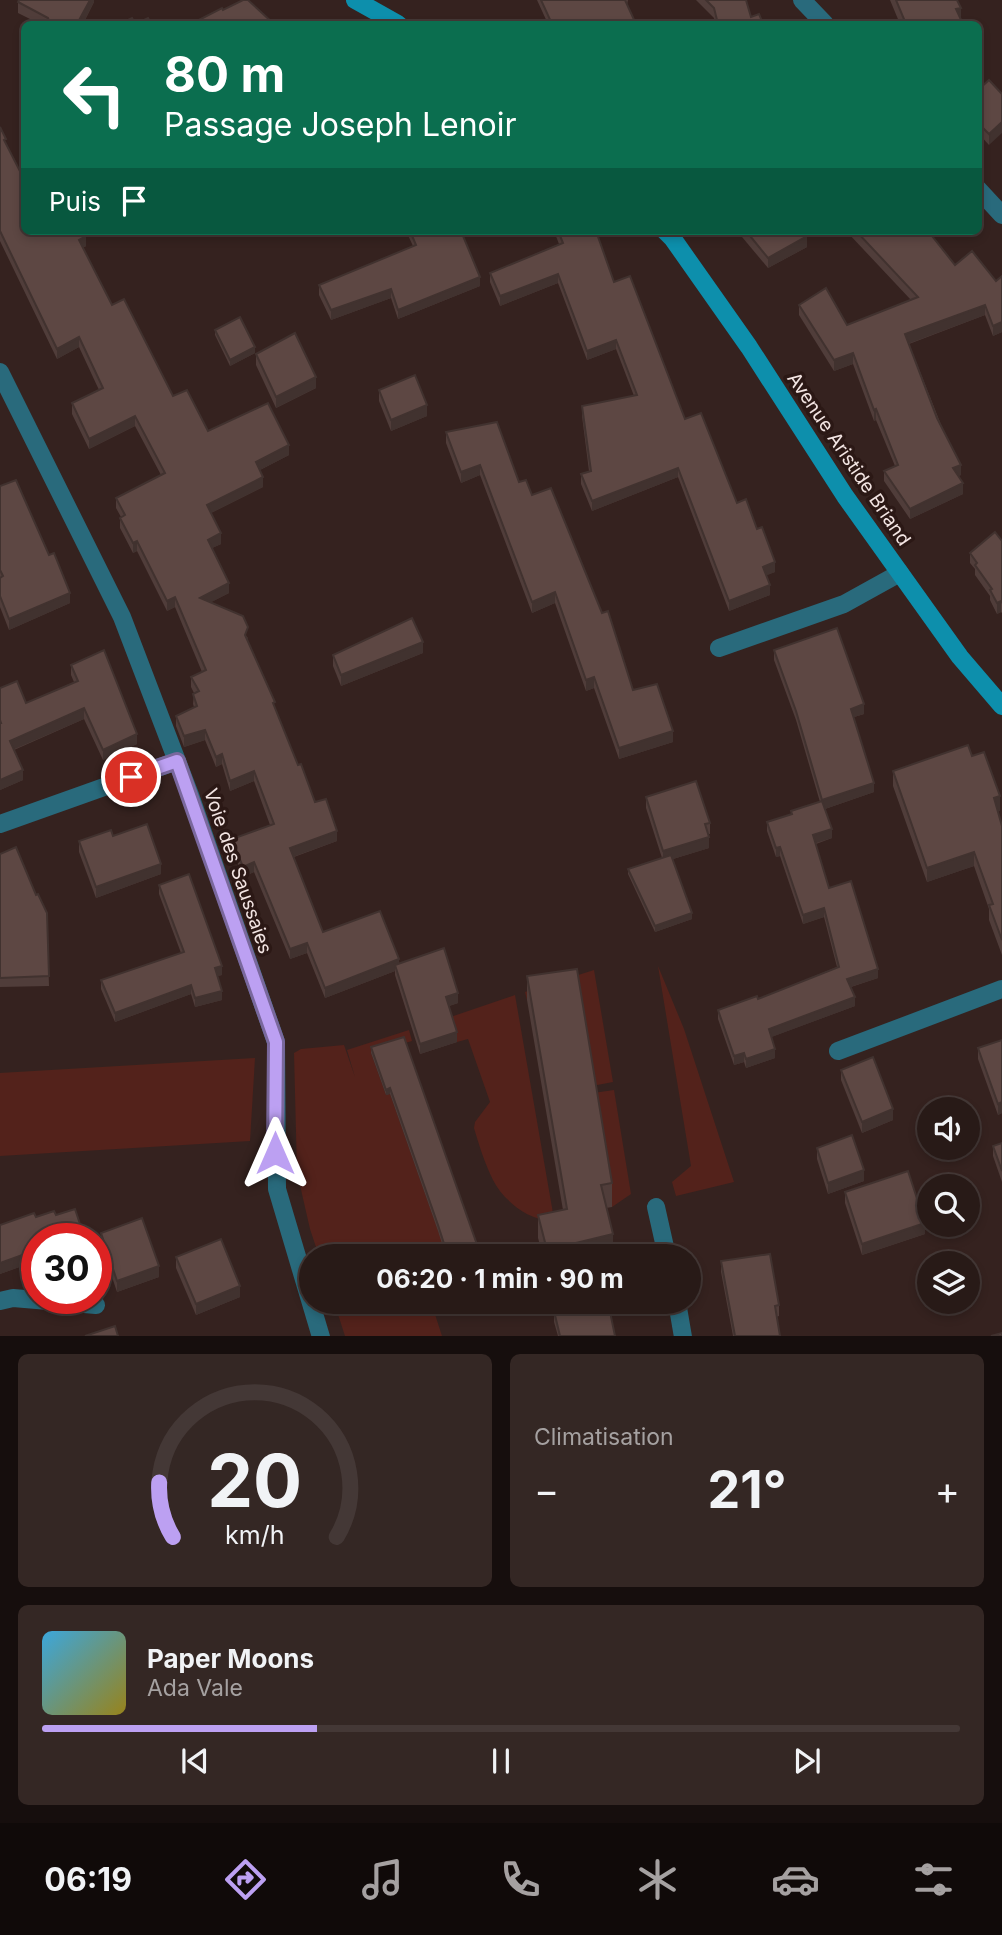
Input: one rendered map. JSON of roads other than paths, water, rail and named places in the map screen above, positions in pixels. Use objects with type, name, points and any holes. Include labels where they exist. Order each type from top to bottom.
[{"type":"street","points":[[355,0],[393,21]]},
{"type":"street","points":[[802,0],[822,21]]},
{"type":"street","points":[[982,193],[1002,215]]},
{"type":"street","name":"Avenue Aristide Briand","points":[[669,235],[749,347],[845,496],[960,657],[1002,706]]},
{"type":"street","name":"Voie des Saussaies","points":[[0,372],[122,617],[177,761],[276,1042],[277,1189],[321,1336]]},
{"type":"street","points":[[719,648],[844,604],[900,573]]},
{"type":"street","points":[[0,824],[177,761]]},
{"type":"street","points":[[838,1051],[1002,989]]},
{"type":"street","points":[[656,1207],[664,1244]]},
{"type":"street","points":[[0,1301],[21,1299]]},
{"type":"street","points":[[679,1314],[683,1336]]}]
